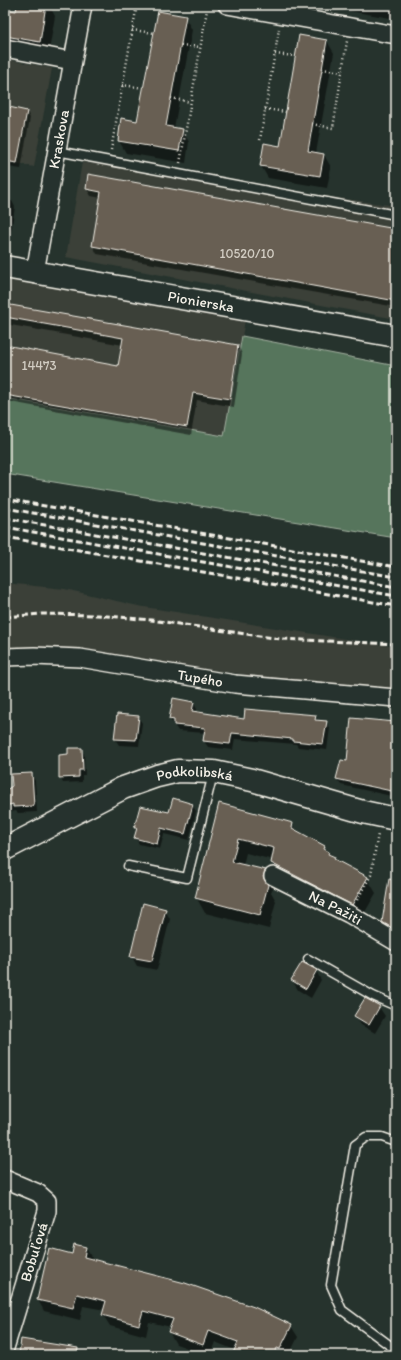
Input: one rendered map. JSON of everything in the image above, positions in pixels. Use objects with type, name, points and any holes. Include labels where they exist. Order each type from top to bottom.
[{"type":"street","name":"Kraskova","points":[[35,272],[83,5]]},
{"type":"street","points":[[227,5],[396,35]]},
{"type":"street","points":[[5,48],[72,61]]},
{"type":"street","name":"Pionierska","points":[[5,267],[396,336]]},
{"type":"street","name":"Tupého","points":[[5,657],[34,656],[80,658],[235,684],[396,698]]},
{"type":"street","name":"Podkolibská","points":[[5,849],[123,788],[144,780],[178,771],[214,772],[252,780],[363,812],[388,824]]},
{"type":"street","name":"Na Pažiti","points":[[273,876],[349,914],[396,942]]},
{"type":"street","name":"Bobuľová","points":[[5,1179],[38,1193],[46,1201],[47,1211],[5,1348]]},
{"type":"lane","points":[[57,151],[396,215]]},
{"type":"lane","points":[[128,866],[187,878],[214,772]]},
{"type":"lane","points":[[308,959],[373,996],[396,1006]]},
{"type":"lane","points":[[396,1142],[382,1138],[366,1137],[355,1145],[331,1285],[342,1310],[396,1350]]},
{"type":"path","points":[[110,160],[137,5]]},
{"type":"path","points":[[178,174],[207,10]]},
{"type":"path","points":[[260,140],[280,23]]},
{"type":"path","points":[[132,30],[154,33]]},
{"type":"path","points":[[312,124],[333,128],[348,35]]},
{"type":"path","points":[[180,45],[200,47]]},
{"type":"path","points":[[275,54],[295,56]]},
{"type":"path","points":[[322,69],[342,72]]},
{"type":"path","points":[[122,85],[144,88]]},
{"type":"path","points":[[171,98],[190,102]]},
{"type":"path","points":[[265,109],[286,112]]},
{"type":"path","points":[[349,914],[371,875],[388,824]]},
{"type":"shaded area","points":[[5,59],[52,68],[34,167],[5,161]]},
{"type":"shaded area","points":[[82,162],[396,206],[396,319],[66,257]]},
{"type":"shaded area","points":[[5,276],[245,320],[224,436],[5,398]]},
{"type":"shaded area","points":[[5,583],[65,589],[138,606],[396,647],[396,690],[282,680],[66,649],[5,651]]},
{"type":"green space","points":[[242,336],[396,366],[396,538],[5,474],[5,398],[224,436]]},
{"type":"building","points":[[17,5],[46,5],[40,42],[5,36],[5,9],[16,11]]},
{"type":"building","points":[[158,11],[186,16],[166,126],[183,129],[179,151],[118,141],[121,118],[137,121]]},
{"type":"building","points":[[299,35],[327,40],[308,151],[324,154],[320,176],[260,166],[264,143],[280,146]]},
{"type":"building","points":[[9,107],[27,111],[17,163],[5,161],[5,125]]},
{"type":"building","points":[[88,174],[396,229],[396,301],[92,246],[101,192],[86,189]]},
{"type":"building","points":[[5,304],[238,345],[230,399],[193,393],[187,427],[5,395],[5,345],[118,366],[123,338],[5,317]]},
{"type":"building","points":[[173,698],[194,702],[192,711],[244,719],[245,709],[316,715],[315,720],[327,721],[323,744],[293,741],[293,739],[232,733],[230,744],[203,741],[205,728],[174,725],[174,720],[169,719]]},
{"type":"building","points":[[117,714],[139,716],[136,740],[114,739]]},
{"type":"building","points":[[351,718],[396,722],[396,792],[336,779],[341,760],[347,761]]},
{"type":"building","points":[[68,748],[82,748],[83,770],[79,770],[79,777],[59,778],[59,755],[68,754]]},
{"type":"building","points":[[32,773],[34,806],[13,807],[13,804],[5,806],[5,791],[12,786],[11,774]]},
{"type":"building","points":[[173,798],[193,804],[185,834],[161,828],[157,844],[134,838],[137,828],[134,828],[140,806],[169,812]]},
{"type":"building","points":[[219,803],[293,823],[292,828],[325,846],[324,849],[329,852],[328,854],[335,857],[334,859],[368,877],[352,905],[271,863],[274,848],[238,839],[232,862],[266,870],[263,877],[268,885],[260,915],[195,898]]},
{"type":"building","points":[[389,879],[396,880],[396,930],[382,922]]},
{"type":"building","points":[[143,903],[166,909],[152,961],[130,957]]},
{"type":"building","points":[[302,962],[317,970],[306,989],[291,980]]},
{"type":"building","points":[[365,998],[380,1006],[369,1025],[354,1016]]},
{"type":"building","points":[[74,1244],[86,1247],[84,1257],[185,1283],[254,1307],[292,1325],[280,1349],[277,1348],[274,1355],[232,1355],[238,1342],[208,1331],[203,1345],[168,1332],[173,1319],[143,1311],[139,1325],[102,1315],[106,1301],[77,1294],[73,1308],[37,1300],[49,1248],[72,1254]]},
{"type":"building","points":[[21,1339],[78,1348],[77,1355],[19,1355]]},
{"type":"railway","points":[[5,499],[396,567]]},
{"type":"railway","points":[[5,508],[396,577]]},
{"type":"railway","points":[[5,518],[396,587]]},
{"type":"railway","points":[[5,527],[396,596]]},
{"type":"railway","points":[[5,537],[396,606]]},
{"type":"railway","points":[[5,617],[41,614],[97,615],[151,620],[280,639],[396,644]]}]
